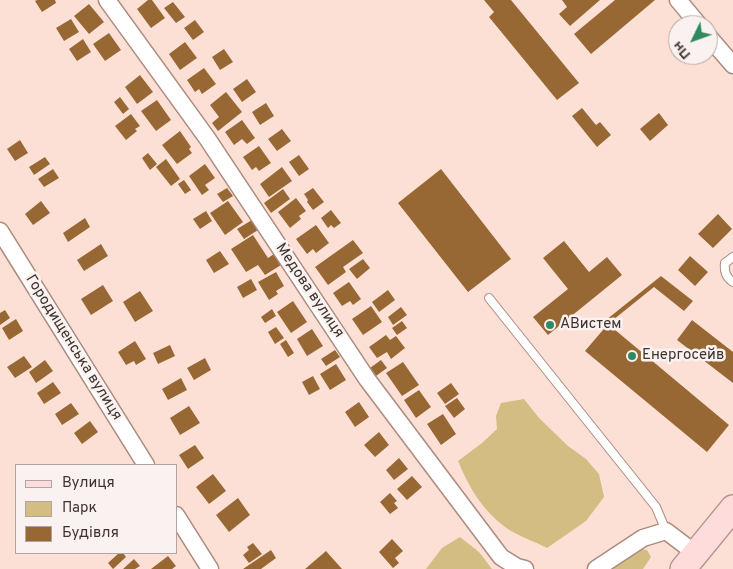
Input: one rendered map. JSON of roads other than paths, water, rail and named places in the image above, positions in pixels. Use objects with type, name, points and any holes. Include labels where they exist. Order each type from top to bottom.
[{"type":"main road","points":[[689,561],[733,508]]},
{"type":"street","name":"Медова вулиця","points":[[107,0],[207,138],[367,379],[501,557],[524,569]]},
{"type":"street","points":[[678,0],[691,15]]},
{"type":"street","points":[[718,48],[733,65]]},
{"type":"street","name":"Городищенська вулиця","points":[[0,231],[145,464]]},
{"type":"street","points":[[178,518],[210,569]]},
{"type":"street","points":[[596,569],[643,538],[666,531],[689,561]]},
{"type":"lane","points":[[733,257],[725,263],[724,271],[733,282]]},
{"type":"lane","points":[[489,298],[656,507],[666,531]]},
{"type":"place","name":"АВистем","points":[[550,325]]},
{"type":"place","name":"Енергосейв","points":[[632,356]]}]
